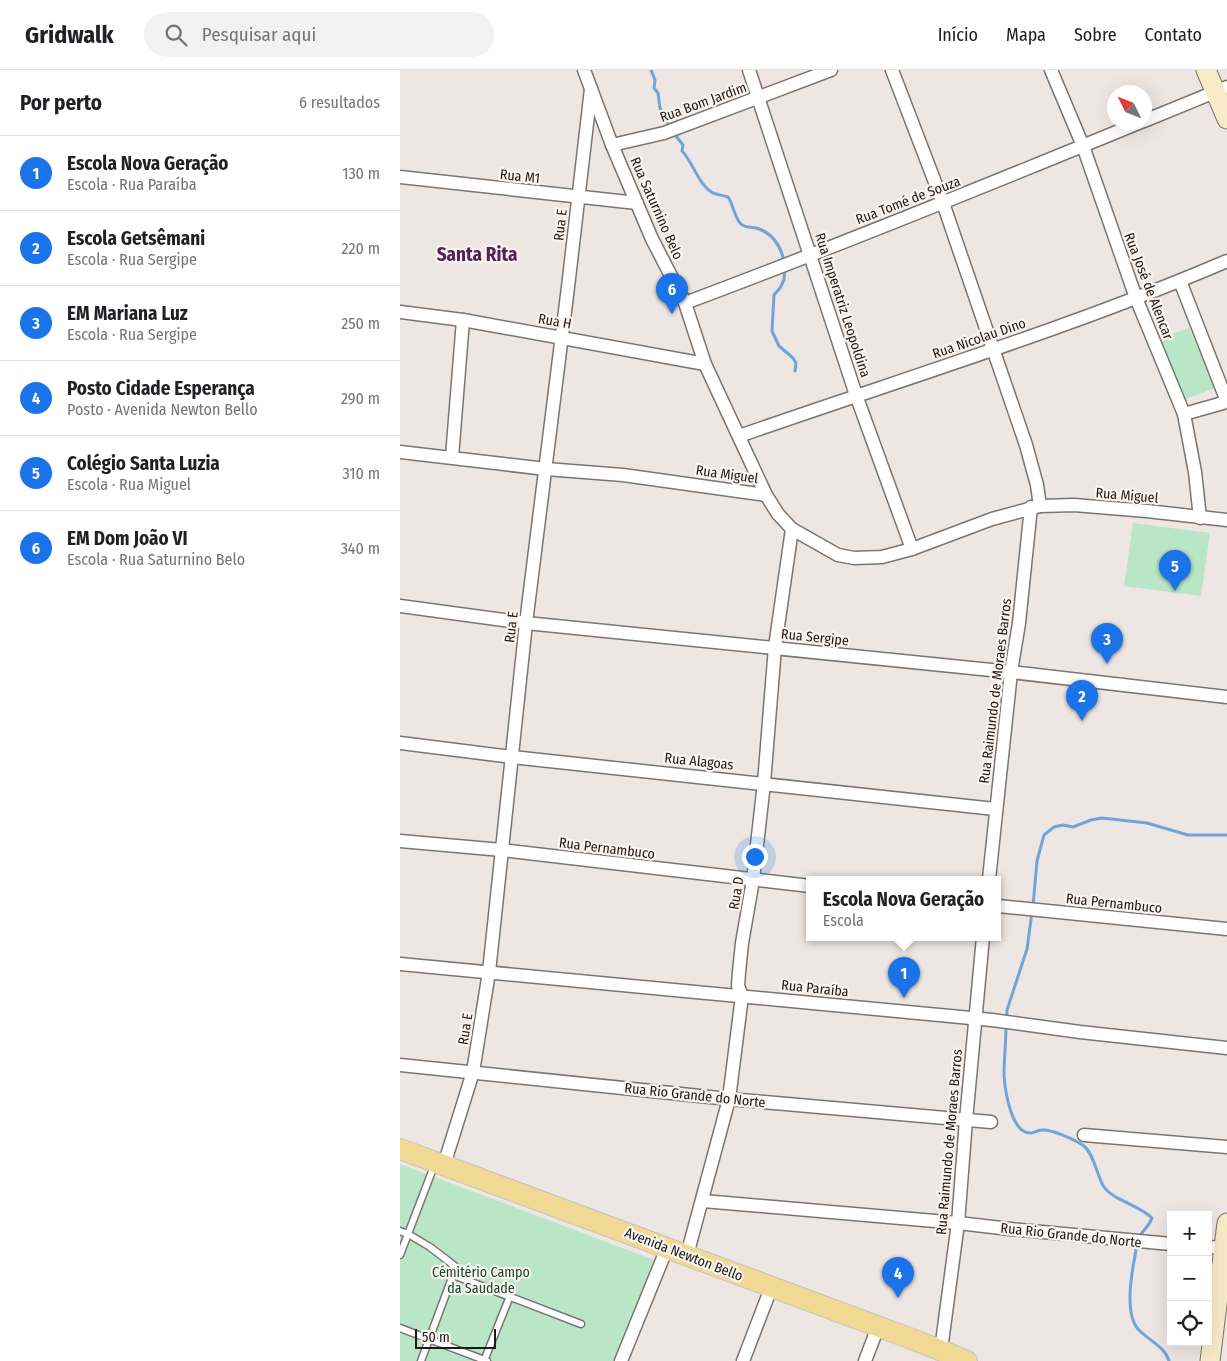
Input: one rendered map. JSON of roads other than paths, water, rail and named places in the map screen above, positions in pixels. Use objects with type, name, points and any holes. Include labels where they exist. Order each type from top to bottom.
[{"type":"main road","points":[[1206,70],[1222,90],[1227,119]]},
{"type":"main road","name":"Avenida Newton Bello","points":[[400,1149],[967,1361]]},
{"type":"main road","points":[[1210,1361],[1220,1247],[1227,1223]]},
{"type":"street","name":"Rua Saturnino Belo","points":[[584,70],[612,145],[652,239],[685,303],[705,364],[766,495]]},
{"type":"street","name":"Rua Imperatriz Leopoldina","points":[[749,70],[856,395],[912,548]]},
{"type":"street","name":"Rua Bom Jardim","points":[[612,145],[664,132],[831,70]]},
{"type":"street","name":"Rua Raimundo de Moraes Barros","points":[[892,70],[943,203],[1026,445],[1037,485],[1036,507],[1011,672],[989,876]]},
{"type":"street","name":"Rua José de Alencar","points":[[1051,70],[1083,146],[1136,298],[1184,414],[1195,472],[1200,518]]},
{"type":"street","name":"Rua E","points":[[440,1163],[473,1072],[489,972],[526,623],[591,89]]},
{"type":"street","name":"Rua Tomé de Souza","points":[[1152,118],[1222,90]]},
{"type":"street","name":"Rua Tomé de Souza","points":[[685,303],[943,203],[1123,130]]},
{"type":"street","name":"Rua M1","points":[[400,177],[637,203]]},
{"type":"street","name":"Rua Nicolau Dino","points":[[739,436],[993,350],[1136,298],[1227,260]]},
{"type":"street","points":[[1180,281],[1226,398],[1223,403],[1184,414]]},
{"type":"street","name":"Rua H","points":[[400,312],[463,320],[705,364]]},
{"type":"street","points":[[452,458],[463,320]]},
{"type":"street","name":"Rua Miguel","points":[[400,452],[546,469],[623,475],[766,495],[778,514],[792,529],[838,555],[854,558],[882,557],[992,519],[1036,507],[1074,505],[1227,520]]},
{"type":"street","name":"Rua D","points":[[687,1255],[703,1201],[728,1099],[742,996],[738,986],[739,972],[753,880],[764,783],[775,648],[792,529]]},
{"type":"street","name":"Rua Sergipe","points":[[400,606],[526,623],[1011,672],[1227,697]]},
{"type":"street","name":"Rua Alagoas","points":[[400,743],[512,757],[995,809]]},
{"type":"street","name":"Rua Pernambuco","points":[[400,841],[502,850],[806,886]]},
{"type":"street","name":"Rua Pernambuco","points":[[1001,906],[1227,929]]},
{"type":"street","name":"Rua Raimundo de Moraes Barros","points":[[941,1350],[958,1223],[983,941]]},
{"type":"street","name":"Rua Paraíba","points":[[400,964],[992,1020],[1227,1048]]},
{"type":"street","name":"Rua Rio Grande do Norte","points":[[400,1065],[728,1099],[991,1122]]},
{"type":"street","points":[[1084,1134],[1227,1148]]},
{"type":"street","name":"Rua Rio Grande do Norte","points":[[703,1201],[958,1223],[1167,1244]]},
{"type":"street","points":[[621,1361],[666,1248]]},
{"type":"street","points":[[742,1361],[771,1288]]},
{"type":"street","points":[[865,1361],[878,1327]]},
{"type":"lane","points":[[400,1255],[440,1163]]},
{"type":"lane","points":[[400,1231],[408,1234],[455,1265],[421,1361]]},
{"type":"lane","points":[[453,1275],[581,1324]]},
{"type":"lane","points":[[400,1328],[485,1361],[510,1296]]},
{"type":"waterway","points":[[651,70],[655,80],[654,88],[658,93],[660,108],[670,127]]},
{"type":"waterway","points":[[673,132],[683,145],[682,151],[708,190],[728,197],[737,219],[743,225],[762,230],[772,237],[781,251],[784,262]]},
{"type":"waterway","points":[[785,268],[784,280],[774,295],[772,331],[779,346],[796,363],[795,371]]},
{"type":"waterway","points":[[1033,906],[1037,861],[1044,835],[1054,827],[1063,825],[1073,827],[1102,818],[1147,823],[1188,835],[1227,835]]},
{"type":"waterway","points":[[1007,1019],[1007,1010],[1027,949],[1032,912]]},
{"type":"waterway","points":[[1006,1026],[1005,1082],[1010,1110],[1018,1126],[1024,1131],[1031,1133],[1041,1130],[1051,1131],[1084,1146],[1090,1154],[1108,1192],[1147,1213],[1152,1218],[1138,1238]]},
{"type":"waterway","points":[[1137,1245],[1130,1290],[1131,1314],[1140,1331],[1161,1348],[1169,1361]]},
{"type":"place","name":"EM Dom João VI","points":[[672,314]]},
{"type":"place","name":"Colégio Santa Luzia","points":[[1175,591]]},
{"type":"place","name":"EM Mariana Luz","points":[[1107,664]]},
{"type":"place","name":"Escola Getsêmani","points":[[1082,721]]},
{"type":"place","name":"Escola Nova Geração","points":[[904,998]]},
{"type":"place","name":"Posto Cidade Esperança","points":[[898,1298]]},
{"type":"district","name":"Santa Rita","points":[[477,254]]},
{"type":"park label","name":"Cémitério Campo da Saudade","points":[[481,1280]]}]
